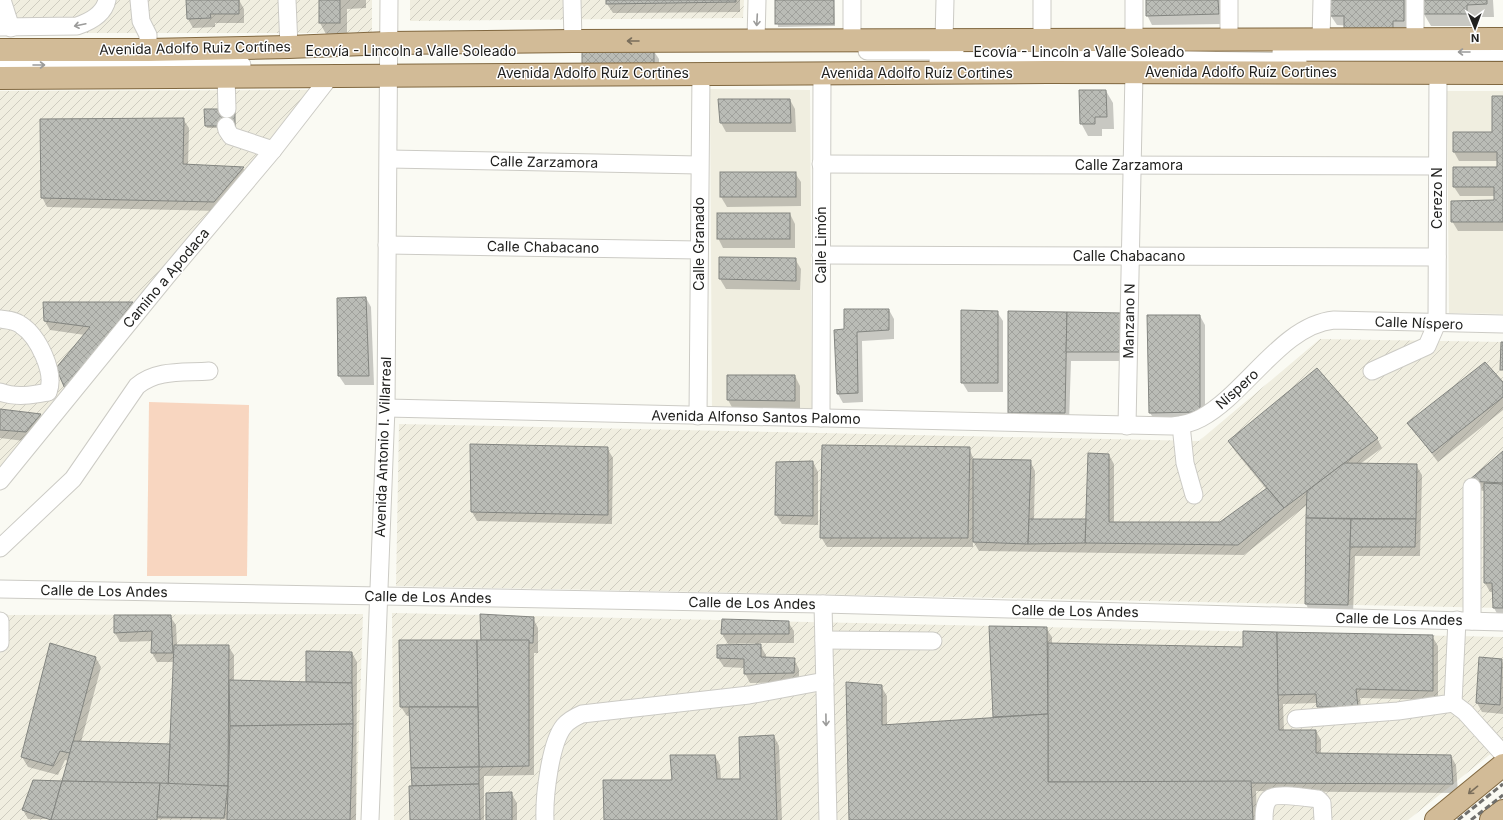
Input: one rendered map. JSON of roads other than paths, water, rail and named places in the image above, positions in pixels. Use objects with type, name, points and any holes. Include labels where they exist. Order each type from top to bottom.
[{"type":"main road","name":"Avenida Adolfo Ruíz Cortines","points":[[332,74],[389,58],[579,52],[756,40],[1503,39]]},
{"type":"main road","name":"Avenida Adolfo Ruiz Cortínes","points":[[0,51],[289,47],[389,58]]},
{"type":"main road","name":"Avenida Adolfo Ruíz Cortines","points":[[389,58],[701,73],[1503,73]]},
{"type":"main road","name":"Avenida Adolfo Ruiz Cortínes","points":[[0,78],[332,74]]},
{"type":"main road","points":[[1436,820],[1503,765]]},
{"type":"main road","points":[[1491,820],[1503,811]]},
{"type":"street","points":[[2,0],[5,28],[77,26],[86,23],[97,16],[106,5],[107,0]]},
{"type":"street","points":[[139,0],[141,21],[148,34],[148,50]]},
{"type":"street","points":[[287,0],[289,47]]},
{"type":"street","name":"Avenida Antonio I. Villarreal","points":[[370,820],[386,408],[389,0]]},
{"type":"street","points":[[572,0],[579,52]]},
{"type":"street","points":[[756,40],[757,0]]},
{"type":"street","points":[[852,0],[852,40]]},
{"type":"street","points":[[944,40],[945,0]]},
{"type":"street","points":[[1042,0],[1042,40]]},
{"type":"street","points":[[1134,0],[1134,40]]},
{"type":"street","points":[[1229,0],[1229,40]]},
{"type":"street","points":[[1321,39],[1322,0]]},
{"type":"street","points":[[1415,0],[1415,39]]},
{"type":"street","name":"Ecovía - Lincoln a Valle Soleado","points":[[0,51],[389,58]]},
{"type":"street","name":"Ecovía - Lincoln a Valle Soleado","points":[[1503,52],[654,58],[1134,59],[1503,64]]},
{"type":"street","points":[[0,65],[389,58]]},
{"type":"street","name":"Manzano N","points":[[1127,426],[1134,72]]},
{"type":"street","name":"Calle Granado","points":[[698,416],[701,73]]},
{"type":"street","name":"Calle Limón","points":[[821,418],[822,73]]},
{"type":"street","name":"Cerezo N","points":[[1437,323],[1438,73]]},
{"type":"street","name":"Camino a Apodaca","points":[[0,481],[273,150],[332,74]]},
{"type":"street","points":[[226,76],[227,108]]},
{"type":"street","points":[[226,126],[231,136],[273,150]]},
{"type":"street","name":"Calle Zarzamora","points":[[389,159],[699,165]]},
{"type":"street","name":"Calle Zarzamora","points":[[821,164],[1437,166]]},
{"type":"street","name":"Calle Chabacano","points":[[387,245],[699,250]]},
{"type":"street","name":"Calle Chabacano","points":[[821,255],[1437,257]]},
{"type":"street","points":[[0,320],[11,320],[21,324],[41,348],[47,363],[50,378],[51,386],[48,392]]},
{"type":"street","name":"Níspero","points":[[1127,426],[1181,425],[1202,418],[1218,406],[1295,336],[1320,322],[1334,320]]},
{"type":"street","name":"Calle Níspero","points":[[1334,320],[1503,324]]},
{"type":"street","points":[[1372,371],[1427,346],[1437,323]]},
{"type":"street","points":[[0,548],[73,479],[137,386],[146,378],[160,374],[209,371]]},
{"type":"street","points":[[0,392],[9,396],[24,396],[48,392]]},
{"type":"street","points":[[48,392],[61,406]]},
{"type":"street","name":"Avenida Alfonso Santos Palomo","points":[[386,408],[1127,426]]},
{"type":"street","points":[[1181,425],[1185,463],[1194,495]]},
{"type":"street","points":[[1453,703],[1464,620],[1472,487]]},
{"type":"street","name":"Calle de Los Andes","points":[[0,589],[823,604],[1503,622]]},
{"type":"street","points":[[823,604],[828,820]]},
{"type":"street","points":[[824,640],[933,641]]},
{"type":"street","points":[[545,820],[547,785],[556,740],[563,727],[572,719],[582,714],[749,696],[825,681]]},
{"type":"street","points":[[1296,719],[1398,711],[1453,703],[1465,712],[1503,754]]},
{"type":"street","points":[[1264,820],[1265,805],[1269,799],[1275,796],[1318,799],[1322,803],[1323,820]]},
{"type":"railway","points":[[1458,820],[1503,784]]},
{"type":"railway","points":[[1471,820],[1503,795]]}]
